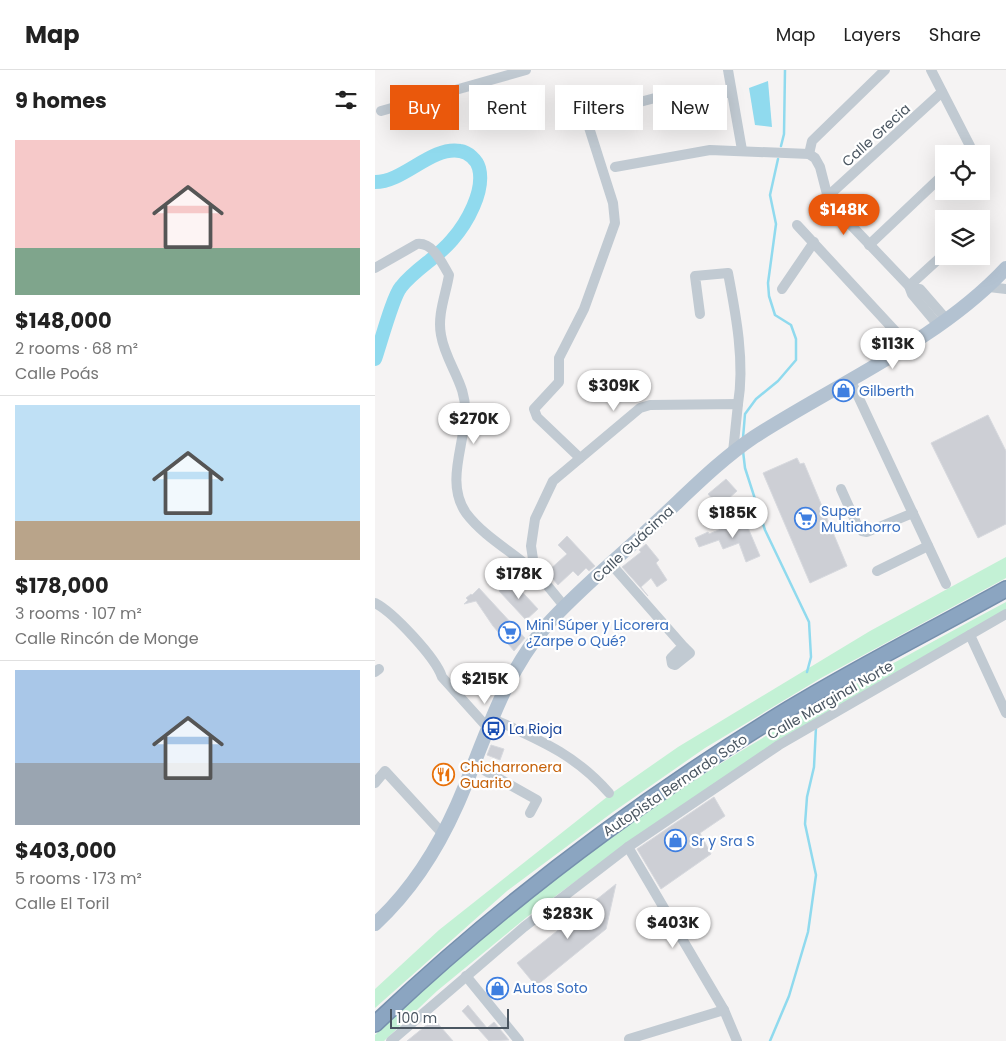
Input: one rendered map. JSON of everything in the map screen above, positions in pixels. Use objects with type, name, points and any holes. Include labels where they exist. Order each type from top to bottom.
[{"type":"highway","name":"Autopista Bernardo Soto","points":[[375,1024],[415,986],[500,912],[639,807],[790,708],[1006,589]]},
{"type":"main road","name":"Calle Guácima","points":[[376,919],[422,870],[443,834],[488,726],[521,660],[546,626],[735,451],[753,438],[908,345],[989,286],[1006,268]]},
{"type":"street","points":[[381,111],[525,70]]},
{"type":"street","points":[[728,70],[742,150]]},
{"type":"street","points":[[809,154],[812,141],[885,70]]},
{"type":"street","points":[[931,70],[969,145]]},
{"type":"street","name":"Calle Grecia","points":[[827,197],[942,92]]},
{"type":"street","points":[[643,101],[674,93],[731,93]]},
{"type":"street","points":[[580,458],[537,417],[534,409],[559,382],[559,358],[584,309],[615,223],[613,204],[590,130]]},
{"type":"street","points":[[615,167],[710,150],[742,150],[771,154],[809,154],[815,158],[820,167],[829,202],[910,288],[912,294],[942,322]]},
{"type":"street","points":[[869,245],[935,183]]},
{"type":"street","points":[[797,225],[908,345]]},
{"type":"street","points":[[782,289],[814,242]]},
{"type":"street","points":[[375,268],[417,244],[423,243],[429,246],[449,275],[443,298],[440,332],[442,343],[463,390],[465,404],[465,418],[456,478],[457,494],[466,512],[478,526],[535,572],[565,607]]},
{"type":"street","points":[[910,288],[935,263]]},
{"type":"street","points":[[700,314],[695,276],[728,273],[734,305],[741,382],[735,451]]},
{"type":"street","points":[[989,286],[1006,289]]},
{"type":"street","points":[[850,379],[945,584]]},
{"type":"street","points":[[535,572],[531,546],[535,519],[553,481],[640,408],[650,406],[738,404]]},
{"type":"street","points":[[841,488],[862,531],[867,532],[913,513]]},
{"type":"street","points":[[877,571],[928,546]]},
{"type":"street","points":[[611,564],[683,646]]},
{"type":"street","points":[[375,603],[384,608],[398,621],[439,666],[442,677],[463,702],[488,726],[552,746],[580,764],[609,793]]},
{"type":"street","name":"Calle Marginal Norte","points":[[391,1041],[524,927],[628,847],[779,745],[1006,614]]},
{"type":"street","points":[[970,635],[1006,713]]},
{"type":"street","points":[[473,764],[537,800],[530,813]]},
{"type":"street","points":[[375,783],[385,771],[443,834]]},
{"type":"street","points":[[628,847],[724,1010],[737,1041]]},
{"type":"street","points":[[466,976],[519,1041]]},
{"type":"street","points":[[630,1041],[629,1039],[724,1010]]},
{"type":"green space","points":[[1006,557],[1006,578],[821,678],[705,748],[613,812],[507,891],[375,1008],[375,989],[439,930],[612,793],[678,747],[870,631]]},
{"type":"green space","points":[[1006,602],[1006,611],[625,845],[527,917],[437,991],[384,1041],[375,1041],[375,1035],[492,930],[575,864],[660,803],[741,751],[816,707]]},
{"type":"water","points":[[768,81],[772,127],[755,125],[749,88]]},
{"type":"building","points":[[988,415],[1006,451],[1006,524],[978,538],[931,443]]},
{"type":"building","name":"Super Multiahorro","points":[[797,458],[800,464],[804,463],[847,566],[810,583],[763,473]]},
{"type":"building","points":[[726,479],[737,491],[719,507],[708,494]]},
{"type":"building","points":[[743,516],[760,556],[746,562],[739,543],[723,549],[719,540],[699,547],[695,538],[733,524],[731,521]]},
{"type":"building","points":[[567,536],[595,566],[589,571],[586,568],[578,576],[573,571],[558,585],[547,572],[567,554],[558,545]]},
{"type":"building","points":[[646,544],[659,560],[656,563],[667,580],[657,587],[651,578],[641,587],[648,596],[622,567],[641,552],[639,550]]},
{"type":"building","points":[[511,580],[538,609],[526,620],[499,591]]},
{"type":"building","points":[[479,588],[525,638],[514,651],[493,626],[476,601],[464,604],[468,600],[466,598]]},
{"type":"building","points":[[491,745],[504,749],[500,760],[487,755]]},
{"type":"building","name":"Sr y Sra S","points":[[714,797],[725,816],[700,833],[711,854],[661,889],[637,849]]},
{"type":"building","points":[[616,884],[606,929],[536,986],[517,963]]},
{"type":"building","points":[[468,1005],[487,1028],[494,1022],[509,1040],[489,1041],[462,1011]]},
{"type":"building","points":[[434,1019],[453,1041],[407,1041]]},
{"type":"waterway","points":[[781,146],[784,134],[785,70]]},
{"type":"waterway","points":[[375,182],[396,176],[428,159],[449,151],[460,151],[472,157],[478,165],[480,177],[477,196],[469,216],[458,233],[440,252],[413,275],[398,292],[375,359]]},
{"type":"waterway","points":[[743,438],[745,414],[756,399],[778,381],[796,360],[796,339],[791,325],[775,315],[769,296],[768,283],[776,224],[770,195],[778,159]]},
{"type":"waterway","points":[[743,451],[745,468],[765,530],[809,622],[811,657],[807,672]]},
{"type":"waterway","points":[[770,1041],[789,996],[808,932],[816,875],[805,824],[807,797],[814,767],[816,727]]},
{"type":"place","name":"Gilberth","points":[[843,391]]},
{"type":"place","name":"Super Multiahorro","points":[[805,519]]},
{"type":"place","name":"Mini Súper y Licorera ¿Zarpe o Qué?","points":[[510,633]]},
{"type":"place","name":"La Rioja","points":[[493,729]]},
{"type":"place","name":"Chicharronera Guarito","points":[[444,775]]},
{"type":"place","name":"Sr y Sra S","points":[[675,841]]},
{"type":"place","name":"Autos Soto","points":[[497,988]]}]
